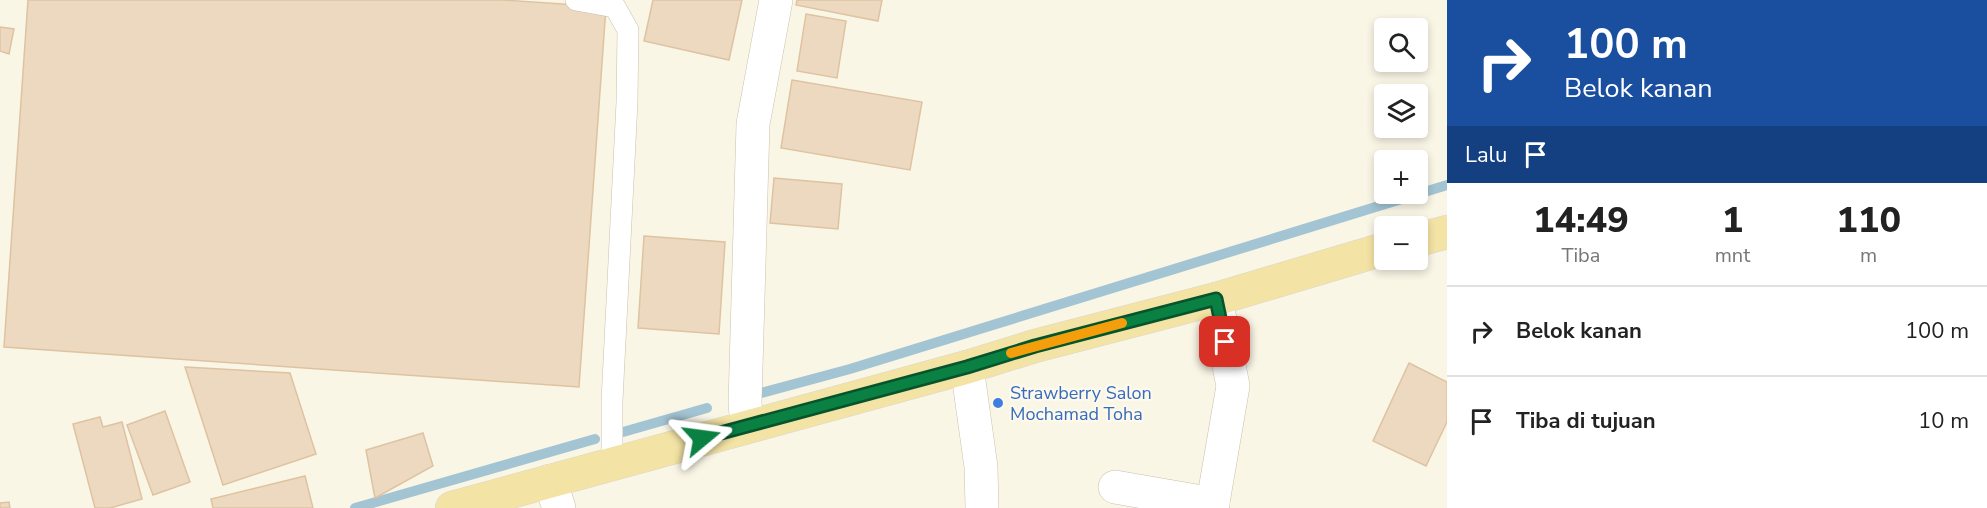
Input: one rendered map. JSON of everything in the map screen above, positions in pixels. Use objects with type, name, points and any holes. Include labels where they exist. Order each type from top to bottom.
[{"type":"main road","points":[[1428,237],[1447,232]]},
{"type":"main road","points":[[452,508],[554,495],[612,464],[967,367],[1035,346],[1216,299],[1374,252]]},
{"type":"street","points":[[747,426],[745,403],[753,124],[776,0]]},
{"type":"street","points":[[1115,487],[1212,506],[1233,386],[1216,299]]},
{"type":"street","points":[[967,367],[981,467],[982,508]]},
{"type":"lane","points":[[576,0],[615,7],[628,30],[612,401],[612,464]]},
{"type":"building","points":[[28,0],[503,0],[606,7],[579,387],[4,347]]},
{"type":"building","points":[[653,0],[742,0],[729,60],[644,41]]},
{"type":"building","points":[[797,0],[882,0],[878,21],[796,5]]},
{"type":"building","points":[[806,14],[846,21],[837,78],[797,71]]},
{"type":"building","points":[[0,27],[14,29],[9,54],[0,51]]},
{"type":"building","points":[[792,80],[922,102],[910,170],[781,148]]},
{"type":"building","points":[[774,178],[842,184],[838,229],[770,223]]},
{"type":"building","points":[[644,236],[725,242],[719,334],[638,328]]},
{"type":"building","points":[[1409,363],[1447,382],[1447,422],[1426,466],[1373,441]]},
{"type":"building","points":[[185,367],[290,373],[316,454],[223,485]]},
{"type":"building","points":[[165,411],[190,482],[153,495],[127,425]]},
{"type":"building","points":[[100,417],[103,427],[122,422],[142,499],[110,508],[95,508],[73,424]]},
{"type":"building","points":[[423,433],[433,466],[375,498],[366,450]]},
{"type":"building","points":[[305,476],[313,508],[213,508],[211,499]]},
{"type":"building","points":[[9,502],[10,508],[0,508],[0,503]]},
{"type":"waterway","points":[[750,396],[850,369],[1447,185]]},
{"type":"waterway","points":[[623,432],[707,408]]},
{"type":"waterway","points":[[355,508],[595,439]]},
{"type":"slow traffic","points":[[1011,353],[1122,323]]},
{"type":"place","name":"Strawberry Salon Mochamad Toha","points":[[998,403]]},
{"type":"route","points":[[702,438],[967,367],[1035,346],[1216,299],[1225,342]]}]
